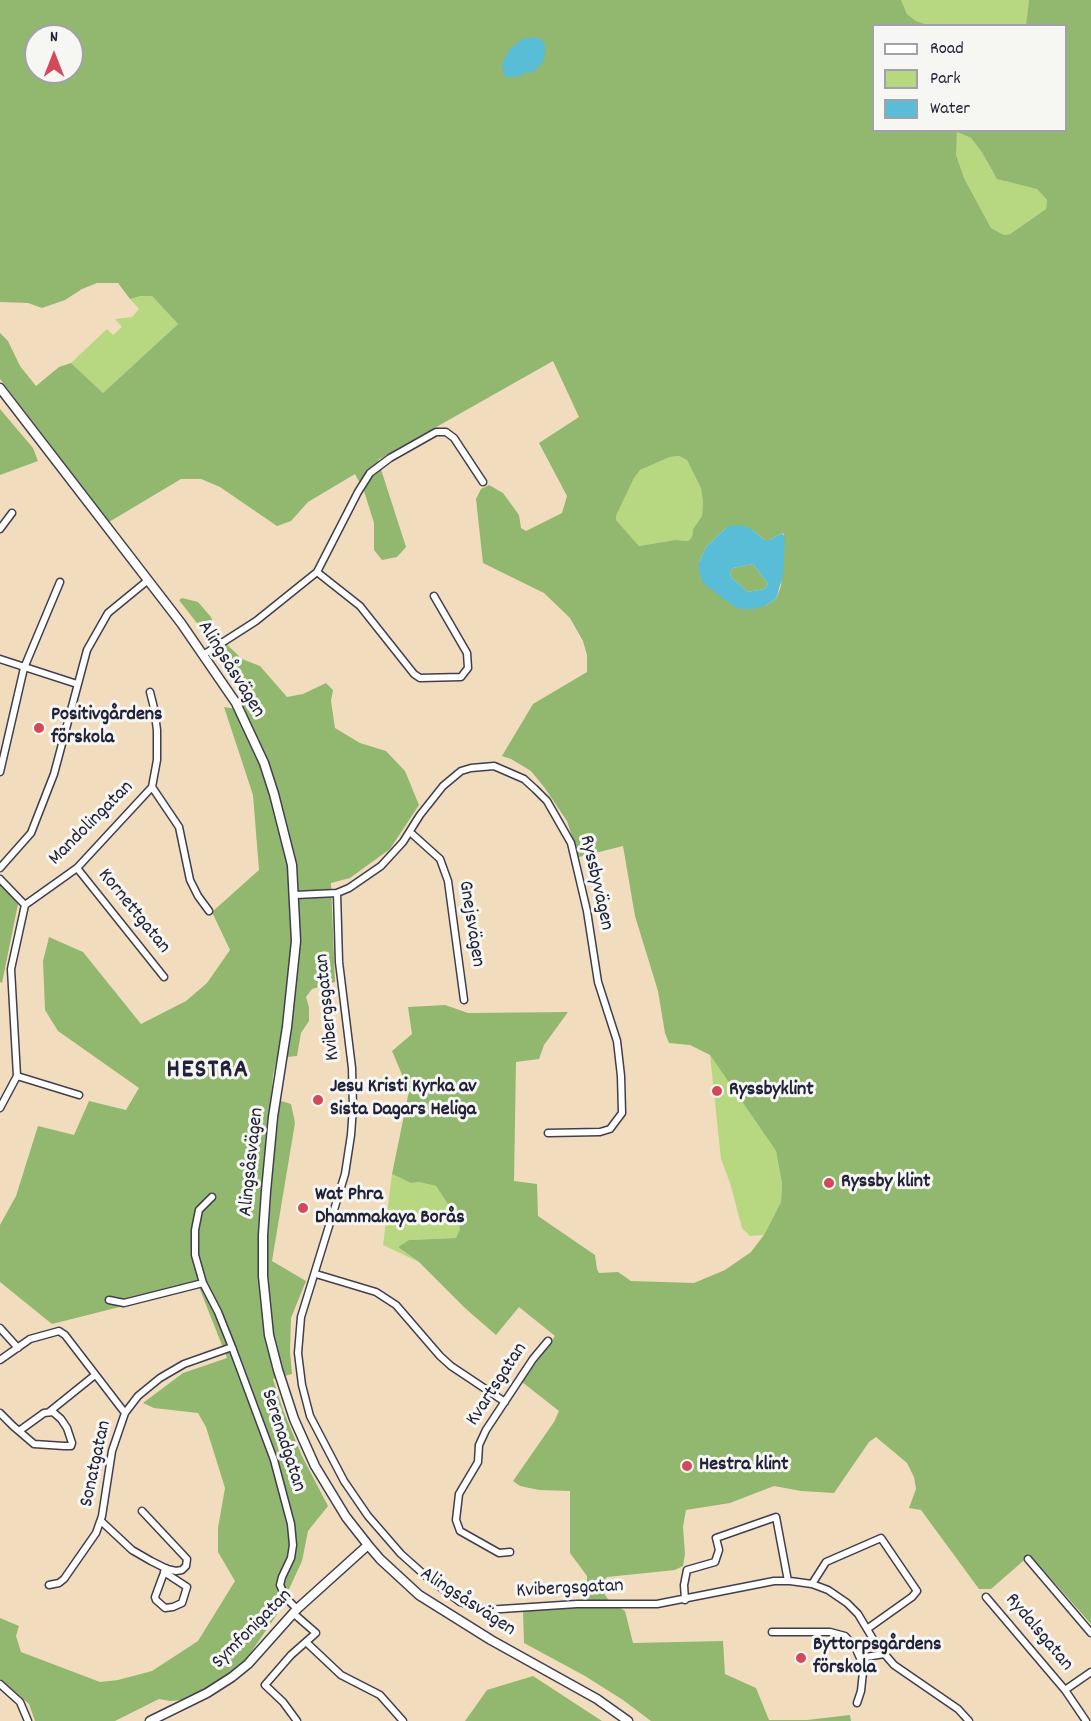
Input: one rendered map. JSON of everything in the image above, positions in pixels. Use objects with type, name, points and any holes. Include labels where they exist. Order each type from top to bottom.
[{"type":"main road","name":"Alingsåsvägen","points":[[0,388],[203,655],[236,703],[264,764],[292,865],[296,941],[294,976],[273,1117],[265,1202],[263,1235],[265,1301],[269,1335],[294,1419],[315,1466],[368,1545],[408,1586],[443,1611],[589,1694],[628,1721]]},
{"type":"main road","name":"Symfonigatan","points":[[150,1721],[223,1684],[248,1664],[295,1611],[368,1545]]},
{"type":"street","points":[[203,655],[246,628],[317,572],[348,508],[370,473],[390,458],[436,432],[446,432],[454,438],[483,482]]},
{"type":"street","points":[[0,529],[12,513]]},
{"type":"street","points":[[317,572],[360,606],[414,674],[420,678],[460,677],[468,668],[467,653],[434,596]]},
{"type":"street","points":[[0,868],[31,833],[54,774],[87,650],[108,613],[147,581]]},
{"type":"street","points":[[0,772],[24,668],[60,582]]},
{"type":"street","points":[[0,659],[77,684]]},
{"type":"street","points":[[150,692],[157,730],[157,760],[152,787],[179,827],[190,880],[209,911]]},
{"type":"street","name":"Ryssbyvägen","points":[[294,895],[337,892],[349,888],[381,866],[393,854],[443,786],[461,771],[494,766],[524,779],[536,789],[547,801],[571,843],[587,911],[598,982],[616,1041],[621,1076],[622,1113],[610,1129],[600,1132],[548,1133]]},
{"type":"street","name":"Mandolingatan","points":[[25,905],[77,868],[152,787]]},
{"type":"street","name":"Gnejsvägen","points":[[410,832],[440,859],[448,881],[464,1000]]},
{"type":"street","name":"Kornettgatan","points":[[77,868],[164,977]]},
{"type":"street","points":[[0,879],[25,905],[11,969],[17,1076],[0,1108]]},
{"type":"street","name":"Kvibergsgatan","points":[[337,892],[339,962],[352,1068],[352,1107],[345,1174],[301,1317],[298,1344],[299,1368],[310,1416],[334,1464],[362,1507],[386,1537],[418,1570],[460,1602],[486,1610],[577,1604],[657,1604],[774,1581],[812,1584],[838,1595],[858,1614],[884,1654],[902,1671],[958,1709],[969,1721]]},
{"type":"street","points":[[17,1076],[79,1095]]},
{"type":"street","name":"Serenadgatan","points":[[212,1197],[199,1210],[195,1230],[195,1255],[203,1283],[218,1312],[274,1460],[291,1524],[293,1545],[291,1558],[280,1585],[295,1611]]},
{"type":"street","points":[[315,1274],[376,1292],[396,1305],[451,1366],[505,1402]]},
{"type":"street","points":[[109,1300],[124,1303],[203,1283]]},
{"type":"street","points":[[0,1328],[18,1348]]},
{"type":"street","name":"Sonatgatan","points":[[0,1360],[30,1339],[59,1331],[65,1335],[124,1413]]},
{"type":"street","name":"Kvartsgatan","points":[[510,1552],[499,1553],[460,1531],[456,1520],[459,1494],[478,1462],[479,1445],[533,1359],[548,1341]]},
{"type":"street","name":"Sonatgatan","points":[[49,1586],[64,1579],[96,1533],[101,1521],[112,1451],[124,1413],[138,1396],[160,1378],[184,1364],[232,1347]]},
{"type":"street","points":[[19,1431],[37,1417],[48,1413],[95,1375]]},
{"type":"street","name":"Sonatgatan","points":[[0,1413],[34,1444],[71,1446],[71,1435],[61,1419],[52,1412],[48,1413]]},
{"type":"street","points":[[142,1511],[187,1559],[186,1566],[182,1570],[165,1570]]},
{"type":"street","points":[[685,1600],[684,1585],[687,1570],[715,1562],[719,1550],[716,1539],[776,1517],[788,1581]]},
{"type":"street","name":"Sonatgatan","points":[[101,1521],[132,1550],[165,1570],[187,1587],[182,1603],[165,1608],[155,1597],[165,1570]]},
{"type":"street","points":[[812,1584],[826,1562],[881,1538],[917,1591],[867,1629]]},
{"type":"street","points":[[1028,1559],[1091,1633]]},
{"type":"street","name":"Rydalsgatan","points":[[986,1597],[1065,1690],[1086,1721]]},
{"type":"street","points":[[295,1611],[316,1633],[291,1655],[265,1685],[284,1702],[297,1721]]},
{"type":"street","points":[[772,1632],[830,1632],[845,1636],[855,1647],[860,1658],[861,1691],[857,1703]]},
{"type":"street","points":[[306,1642],[341,1675],[380,1695],[403,1721]]},
{"type":"street","points":[[860,1658],[884,1654]]},
{"type":"street","points":[[1065,1690],[1091,1672]]},
{"type":"street","points":[[0,1684],[20,1702],[28,1721]]},
{"type":"green space","points":[[0,0],[901,0],[907,14],[925,24],[872,24],[872,132],[957,132],[1067,132],[1067,24],[1026,24],[1029,0],[1091,0],[1091,1624],[1030,1555],[991,1589],[979,1589],[921,1510],[909,1508],[916,1489],[914,1477],[907,1463],[876,1437],[869,1442],[834,1493],[801,1491],[774,1486],[730,1503],[686,1510],[683,1527],[685,1554],[683,1566],[675,1570],[607,1577],[604,1581],[605,1595],[610,1602],[625,1611],[633,1643],[723,1641],[725,1674],[756,1688],[769,1720],[807,1720],[850,1715],[851,1721],[651,1721],[585,1676],[524,1643],[523,1611],[587,1605],[587,1576],[570,1553],[570,1491],[539,1490],[520,1486],[513,1481],[554,1422],[559,1411],[522,1382],[555,1336],[519,1307],[496,1335],[419,1262],[398,1247],[409,1240],[456,1238],[460,1229],[455,1215],[436,1186],[419,1182],[411,1183],[392,1174],[409,1091],[392,1051],[412,1034],[408,1007],[445,1005],[468,1013],[568,1012],[544,1045],[539,1059],[516,1062],[514,1181],[537,1184],[538,1216],[595,1255],[599,1273],[618,1272],[631,1281],[694,1283],[725,1270],[751,1252],[764,1235],[781,1202],[782,1183],[776,1151],[710,1055],[690,1045],[669,1043],[665,1033],[658,991],[635,916],[623,846],[579,857],[567,821],[544,787],[531,771],[502,756],[533,704],[587,672],[587,655],[583,641],[570,618],[544,593],[483,563],[476,499],[481,489],[489,485],[503,493],[519,515],[521,528],[526,531],[562,513],[567,496],[539,443],[579,417],[553,361],[378,460],[406,547],[397,557],[382,560],[374,550],[374,523],[364,491],[355,474],[308,502],[291,521],[277,526],[220,487],[201,479],[181,479],[109,522],[0,379],[0,333],[8,341],[20,366],[36,386],[59,367],[71,363],[103,393],[178,324],[152,296],[130,299],[118,283],[97,283],[65,300],[42,308],[28,303],[0,302]],"holes":[[[957,132],[971,138],[997,179],[1037,189],[1047,200],[1046,209],[1010,234],[1004,235],[991,228],[964,178],[956,155]],[[679,456],[687,460],[701,488],[703,502],[702,516],[693,529],[692,537],[688,541],[675,540],[639,546],[616,520],[634,478],[640,470],[670,457]],[[727,527],[753,530],[764,540],[784,534],[781,586],[776,599],[765,606],[699,562],[706,547]]]},
{"type":"green space","points":[[901,0],[1029,0],[1026,24],[925,24],[907,14]]},
{"type":"green space","points":[[957,132],[971,138],[992,171],[1007,182],[1025,184],[1037,189],[1047,200],[1046,209],[1010,234],[1004,235],[991,228],[964,178],[955,155]]},
{"type":"green space","points":[[152,296],[178,324],[103,393],[71,363],[107,329],[113,335],[122,327],[115,319],[132,317],[139,309],[130,299]]},
{"type":"green space","points":[[0,409],[33,448],[38,461],[0,475]]},
{"type":"green space","points":[[679,456],[687,460],[701,488],[702,516],[688,541],[675,540],[639,546],[616,520],[616,516],[640,470],[670,457]]},
{"type":"green space","points":[[753,564],[768,584],[764,589],[748,592],[731,577],[730,572],[733,568]]},
{"type":"green space","points":[[182,598],[198,602],[211,617],[217,635],[242,659],[260,666],[287,697],[303,694],[326,683],[333,690],[331,701],[335,728],[360,743],[386,751],[405,771],[419,805],[390,849],[350,878],[331,883],[335,982],[312,989],[306,997],[309,1021],[301,1033],[297,1056],[277,1058],[273,1076],[271,1098],[291,1104],[295,1123],[272,1261],[306,1281],[291,1318],[292,1374],[273,1379],[302,1456],[328,1506],[308,1531],[302,1561],[278,1613],[247,1658],[233,1672],[210,1687],[183,1700],[159,1699],[115,1721],[35,1721],[29,1704],[0,1679],[0,1618],[19,1626],[16,1636],[21,1652],[100,1682],[118,1680],[152,1671],[198,1641],[235,1581],[218,1552],[218,1528],[225,1488],[206,1427],[198,1413],[154,1408],[143,1403],[183,1373],[227,1358],[199,1287],[52,1324],[0,1282],[0,1225],[16,1196],[38,1126],[74,1135],[89,1101],[126,1110],[139,1088],[58,1031],[45,1010],[43,961],[49,937],[83,952],[141,1024],[186,1001],[207,983],[230,950],[212,912],[259,870],[253,795],[224,707],[235,709],[246,701],[246,686],[179,600]]},
{"type":"green space","points":[[0,882],[18,904],[2,983],[0,982]]},
{"type":"green space","points":[[710,1055],[776,1151],[782,1182],[781,1202],[764,1235],[750,1236],[742,1228],[721,1159]]},
{"type":"green space","points":[[392,1174],[411,1183],[419,1182],[436,1186],[455,1215],[460,1229],[456,1238],[409,1240],[398,1247],[419,1262],[383,1245]]},
{"type":"green space","points":[[533,1676],[602,1721],[465,1721],[487,1690]]},
{"type":"water","points":[[535,37],[545,44],[542,63],[532,73],[526,72],[520,76],[505,77],[502,64],[509,50],[522,39]]},
{"type":"water","points":[[745,526],[764,540],[769,540],[782,533],[785,537],[783,575],[776,599],[765,606],[740,609],[703,583],[699,572],[699,562],[706,547],[727,527]],"holes":[[[753,564],[768,584],[764,589],[748,592],[731,577],[730,572],[733,568]]]},
{"type":"place","name":"Positivgårdens förskola","points":[[39,728]]},
{"type":"place","name":"Ryssbyklint","points":[[717,1091]]},
{"type":"place","name":"Jesu Kristi Kyrka av Sista Dagars Heliga","points":[[318,1100]]},
{"type":"place","name":"Ryssby klint","points":[[829,1183]]},
{"type":"place","name":"Wat Phra Dhammakaya Borås","points":[[303,1208]]},
{"type":"place","name":"Hestra klint","points":[[687,1466]]},
{"type":"place","name":"Byttorpsgårdens förskola","points":[[801,1658]]},
{"type":"district","name":"HESTRA","points":[[208,1072]]}]
